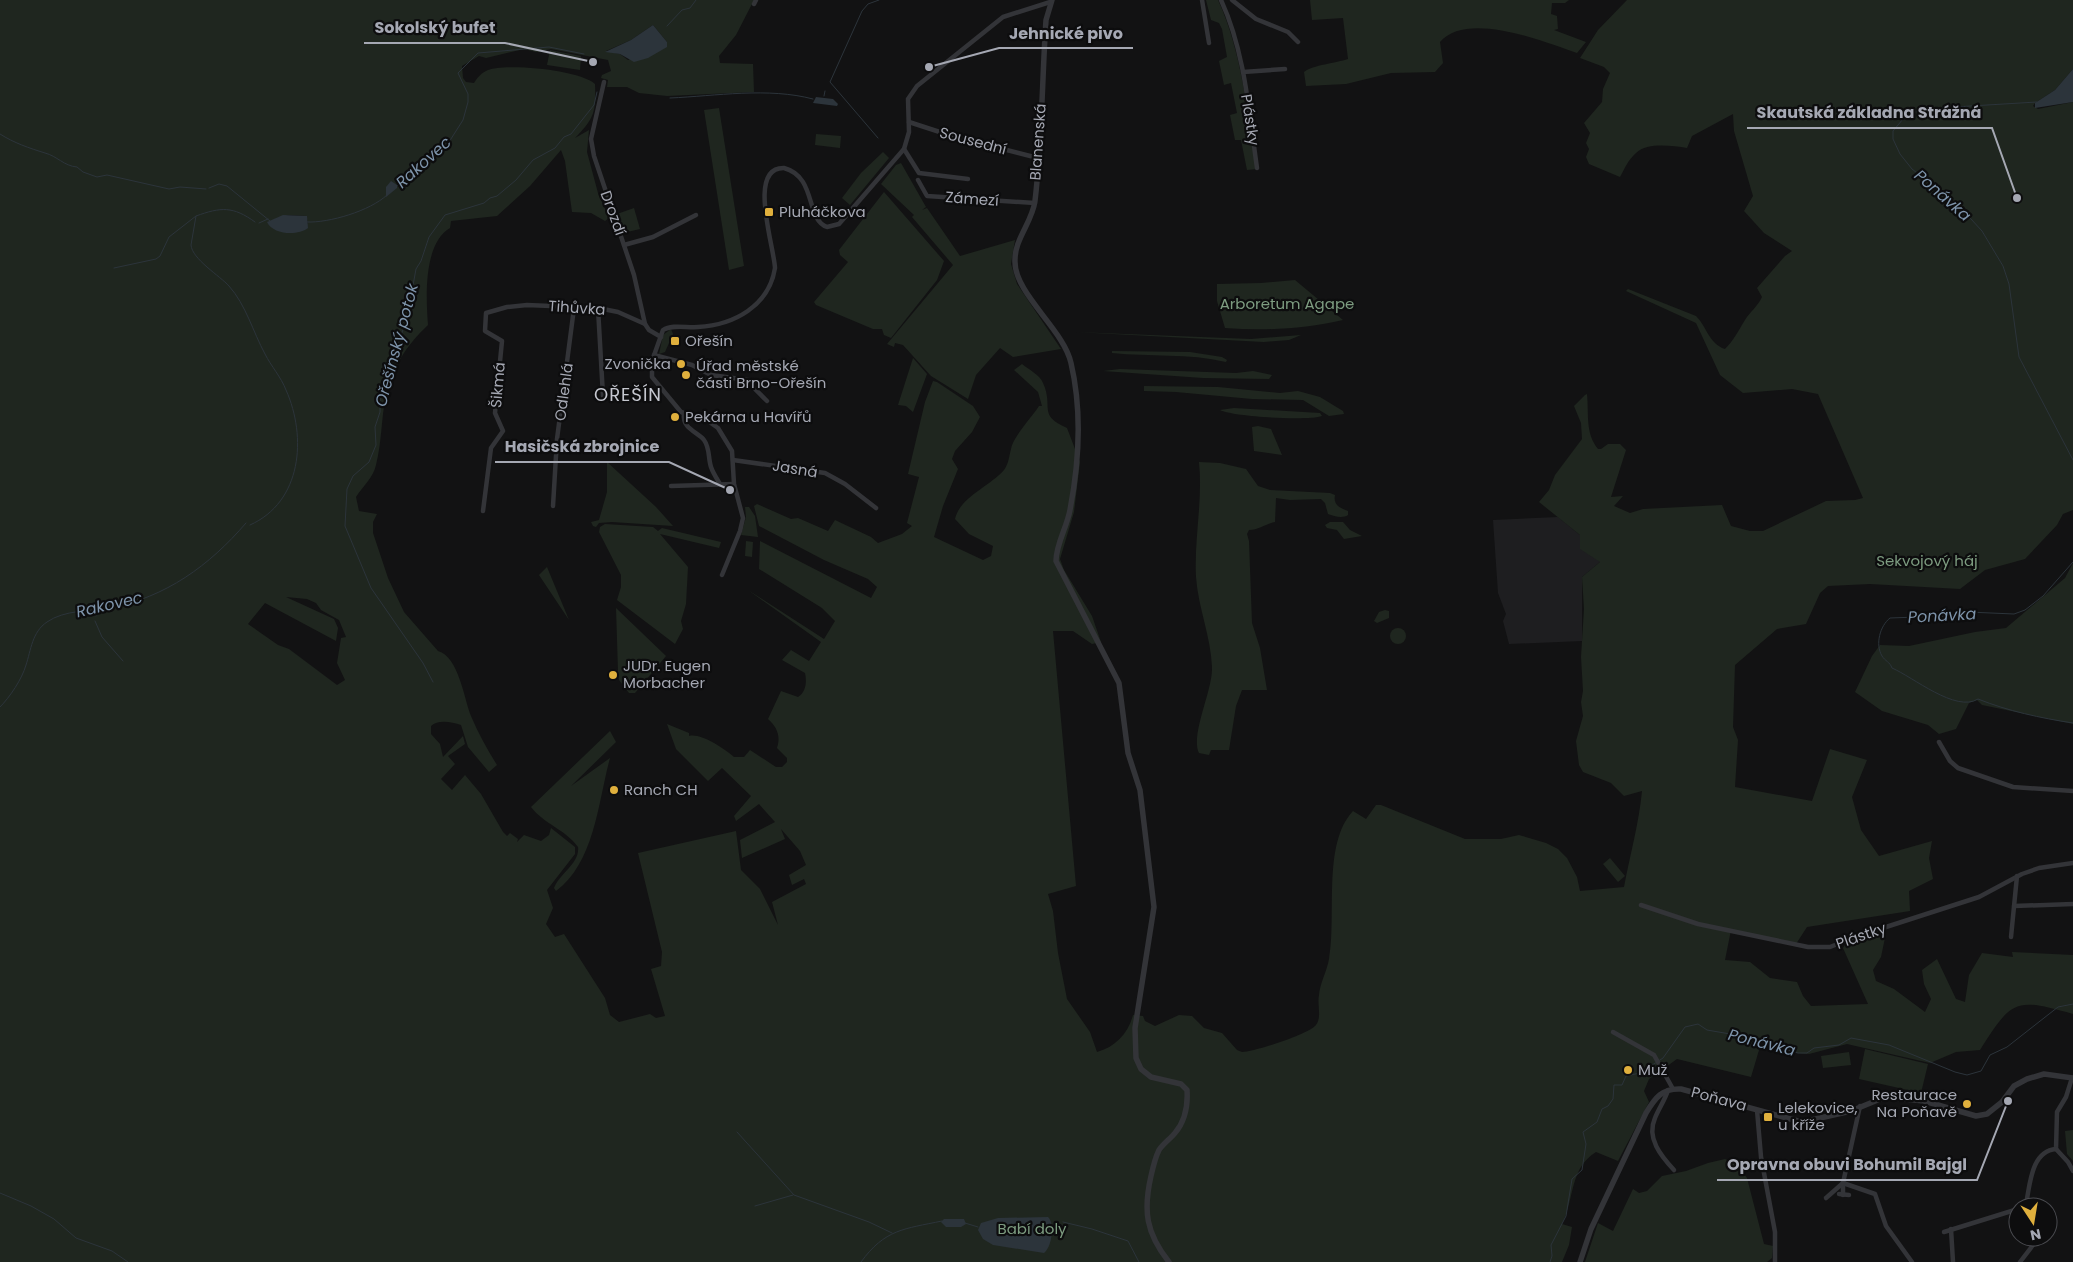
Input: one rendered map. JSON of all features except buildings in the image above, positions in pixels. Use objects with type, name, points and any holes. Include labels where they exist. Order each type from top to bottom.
[{"type":"street","points":[[1202,0],[1209,43]]},
{"type":"street","name":"Plástky","points":[[1221,0],[1243,72],[1258,168]]},
{"type":"street","points":[[1232,0],[1256,19],[1288,32],[1298,42]]},
{"type":"street","points":[[722,575],[742,525],[742,513],[734,484],[734,460],[731,446],[718,428],[708,422],[684,414],[652,377],[654,355],[661,336],[666,328],[706,326],[728,320],[756,306],[766,293],[773,279],[775,268],[763,191],[769,172],[784,168],[797,174],[807,187],[819,221],[824,226],[832,227],[840,224],[904,149],[908,140],[908,99],[921,82],[1003,17],[1051,1]]},
{"type":"street","name":"Blanenská","points":[[1051,1],[1046,20],[1035,203],[1017,244],[1014,264],[1020,281],[1066,349],[1071,362],[1076,407],[1076,462],[1070,511],[1056,561],[1119,683],[1128,753],[1140,790],[1154,907],[1135,1028],[1136,1058],[1141,1069],[1151,1077],[1181,1084],[1188,1090],[1185,1114],[1175,1134],[1165,1142],[1156,1158],[1146,1196],[1146,1217],[1150,1230],[1159,1250],[1169,1262]]},
{"type":"street","name":"Plástky","points":[[1243,72],[1285,69]]},
{"type":"street","name":"Drozdí","points":[[604,82],[591,139],[603,188],[634,275],[645,324]]},
{"type":"street","name":"Sousední","points":[[908,122],[952,136],[1038,158]]},
{"type":"street","points":[[904,149],[919,173],[968,179]]},
{"type":"street","name":"Zámezí","points":[[918,180],[927,196],[1035,203]]},
{"type":"street","points":[[624,245],[653,237],[696,215]]},
{"type":"street","name":"Tihůvka","points":[[507,307],[544,305],[598,308],[618,312],[645,324]]},
{"type":"street","name":"Šikmá","points":[[483,511],[491,448],[503,431],[495,413],[502,341],[486,331],[485,317],[488,311],[507,307]]},
{"type":"street","name":"Odlehlá","points":[[554,506],[557,438],[574,308]]},
{"type":"street","points":[[598,308],[603,396]]},
{"type":"street","points":[[645,324],[649,330],[661,336]]},
{"type":"street","points":[[654,355],[692,365],[711,374],[755,381]]},
{"type":"street","points":[[746,380],[757,389],[763,400],[767,402]]},
{"type":"street","points":[[684,414],[685,421],[694,434],[700,436],[707,445],[711,468],[720,484]]},
{"type":"street","name":"Jasná","points":[[734,460],[825,473],[845,484],[876,508]]},
{"type":"street","points":[[671,486],[734,484]]},
{"type":"street","points":[[1939,742],[1950,760],[1958,768],[2013,788],[2073,791]]},
{"type":"street","name":"Plástky","points":[[1641,905],[1698,924],[1808,947],[1830,947],[1979,897],[2017,876],[2039,868],[2073,863]]},
{"type":"street","points":[[2011,937],[2017,876]]},
{"type":"street","points":[[2014,906],[2073,904]]},
{"type":"street","name":"Poňava","points":[[1613,1032],[1659,1061],[1671,1089],[1798,1121],[1807,1121],[1885,1097],[1939,1104],[1976,1116],[1987,1114],[2002,1102],[2014,1086],[2027,1079],[2044,1074],[2072,1078]]},
{"type":"street","points":[[2072,1078],[2066,1097],[2057,1112],[2056,1149],[2068,1162],[2073,1171]]},
{"type":"street","points":[[1671,1089],[1654,1120],[1652,1133],[1660,1154],[1674,1170]]},
{"type":"street","points":[[1580,1262],[1591,1229],[1650,1107],[1658,1095],[1671,1089]]},
{"type":"street","points":[[1849,1195],[1841,1194],[1860,1106]]},
{"type":"street","points":[[1757,1110],[1761,1157],[1774,1232],[1775,1262]]},
{"type":"street","points":[[2027,1197],[2033,1167],[2038,1159],[2051,1150],[2056,1149]]},
{"type":"street","points":[[1826,1198],[1843,1183]]},
{"type":"street","points":[[1843,1183],[1875,1194],[1886,1226],[1912,1262]]},
{"type":"street","points":[[1944,1232],[2008,1212]]},
{"type":"street","points":[[1951,1229],[1954,1262]]},
{"type":"street","points":[[2020,1262],[2031,1247]]},
{"type":"shaded area","points":[[653,25],[667,42],[667,47],[648,58],[634,62],[620,54],[605,52],[631,40]]},
{"type":"shaded area","points":[[2073,69],[2073,102],[2035,108],[2035,103],[2055,90]]},
{"type":"shaded area","points":[[816,97],[833,99],[838,104],[837,106],[813,103]]},
{"type":"shaded area","points":[[391,181],[397,185],[397,188],[386,197],[386,187]]},
{"type":"shaded area","points":[[283,215],[307,216],[308,228],[304,231],[286,233],[275,230],[267,222]]},
{"type":"shaded area","points":[[1558,517],[1580,535],[1600,562],[1582,577],[1582,641],[1509,644],[1503,621],[1506,614],[1498,593],[1493,520]]},
{"type":"shaded area","points":[[1048,1217],[1052,1235],[1049,1246],[1044,1253],[993,1245],[983,1239],[978,1230],[981,1223],[998,1218]]},
{"type":"shaded area","points":[[944,1219],[964,1219],[966,1224],[961,1227],[946,1227],[941,1222]]},
{"type":"green space","points":[[0,0],[754,0],[736,35],[719,56],[720,63],[753,64],[754,92],[667,96],[639,93],[627,87],[607,87],[608,80],[601,78],[602,75],[611,71],[608,60],[551,49],[536,52],[524,49],[486,58],[479,56],[462,66],[463,78],[466,82],[474,83],[483,72],[488,70],[511,67],[543,69],[575,75],[595,84],[593,114],[587,125],[575,138],[589,130],[587,152],[598,193],[609,218],[605,221],[591,213],[572,212],[565,161],[561,150],[530,186],[497,216],[451,221],[450,228],[441,236],[435,246],[428,272],[428,325],[401,357],[389,385],[384,404],[375,470],[356,497],[359,511],[377,514],[373,522],[373,533],[388,578],[404,612],[438,651],[451,661],[460,679],[468,709],[497,765],[489,772],[468,747],[461,725],[437,722],[431,726],[431,734],[440,744],[443,757],[463,736],[465,744],[448,756],[455,764],[441,779],[452,790],[465,775],[481,794],[503,832],[507,836],[510,833],[518,839],[517,842],[524,835],[541,841],[549,835],[551,828],[575,847],[575,854],[547,890],[553,908],[546,924],[555,937],[564,934],[605,998],[610,1015],[619,1022],[650,1014],[656,1018],[665,1016],[651,969],[661,966],[662,952],[638,853],[736,831],[741,870],[760,889],[778,925],[772,902],[806,884],[804,879],[792,885],[789,875],[806,865],[800,851],[781,829],[785,839],[742,858],[740,840],[775,822],[759,804],[736,821],[734,816],[751,796],[722,768],[708,781],[676,749],[667,724],[689,733],[689,736],[700,737],[712,742],[734,757],[744,757],[750,750],[776,767],[782,767],[787,762],[787,758],[777,748],[779,740],[777,732],[774,725],[768,719],[781,691],[798,697],[804,690],[806,680],[805,673],[782,660],[791,650],[809,661],[821,642],[748,590],[824,639],[835,621],[822,608],[759,569],[760,541],[871,598],[877,587],[868,579],[824,560],[759,526],[754,506],[757,504],[791,519],[798,518],[828,531],[835,520],[871,537],[878,543],[902,534],[912,526],[907,523],[919,477],[908,474],[925,402],[933,381],[973,406],[980,417],[972,432],[955,451],[952,459],[958,469],[943,506],[934,537],[983,560],[991,556],[993,546],[969,534],[955,519],[958,511],[969,498],[1004,470],[1012,444],[1039,406],[1042,406],[1038,392],[1014,370],[1022,364],[1041,380],[1046,391],[1049,414],[1052,419],[1067,428],[1080,462],[1074,512],[1060,559],[1064,570],[1092,616],[1101,642],[1092,644],[1073,631],[1053,631],[1076,886],[1048,894],[1053,911],[1058,953],[1067,999],[1090,1032],[1097,1052],[1110,1047],[1120,1039],[1128,1028],[1133,1015],[1143,1016],[1145,1021],[1155,1026],[1179,1015],[1192,1016],[1204,1028],[1222,1033],[1237,1050],[1242,1052],[1281,1042],[1311,1029],[1318,1022],[1320,990],[1328,964],[1331,942],[1332,881],[1337,842],[1343,825],[1353,811],[1366,819],[1376,805],[1381,805],[1465,839],[1501,839],[1519,835],[1546,843],[1558,849],[1567,858],[1577,877],[1580,891],[1624,887],[1637,827],[1642,791],[1624,796],[1611,783],[1583,772],[1579,765],[1576,741],[1583,716],[1581,702],[1583,691],[1581,657],[1584,609],[1582,577],[1600,562],[1580,549],[1580,535],[1539,502],[1549,490],[1555,475],[1582,439],[1581,423],[1574,406],[1585,395],[1587,394],[1589,430],[1598,449],[1608,444],[1620,444],[1626,450],[1611,497],[1623,496],[1614,506],[1630,513],[1643,509],[1722,505],[1731,526],[1750,531],[1763,531],[1826,501],[1863,498],[1818,394],[1792,389],[1743,393],[1720,375],[1696,323],[1626,291],[1628,289],[1696,316],[1715,343],[1725,349],[1762,297],[1757,288],[1785,256],[1792,251],[1764,233],[1744,211],[1753,196],[1734,131],[1733,114],[1692,136],[1687,148],[1653,146],[1641,150],[1631,158],[1620,177],[1589,164],[1586,157],[1589,149],[1586,143],[1590,133],[1584,123],[1602,102],[1603,89],[1610,73],[1604,67],[1580,58],[1598,30],[1627,0],[2073,0],[2073,69],[2055,90],[2033,106],[2038,109],[2073,102],[2073,510],[2063,514],[2057,525],[2025,559],[1985,570],[1960,589],[1870,584],[1828,586],[1820,593],[1806,624],[1777,629],[1735,665],[1733,727],[1738,740],[1735,787],[1812,801],[1830,749],[1867,760],[1852,797],[1861,830],[1879,856],[1932,841],[1929,858],[1933,879],[1909,891],[1910,911],[1807,927],[1796,944],[1731,930],[1725,960],[1750,962],[1770,978],[1797,982],[1803,996],[1811,1006],[1868,1004],[1843,948],[1845,945],[1886,933],[1881,957],[1873,970],[1876,981],[1894,989],[1925,1012],[1931,999],[1924,984],[1922,970],[1937,959],[1956,999],[1965,1002],[1969,975],[1982,953],[2013,957],[2012,952],[2073,955],[2073,1014],[2038,1005],[2016,1007],[2008,1012],[2000,1021],[1980,1050],[1956,1052],[1930,1063],[1847,1044],[1809,1054],[1796,1053],[1781,1050],[1762,1040],[1751,1077],[1677,1059],[1649,1079],[1644,1091],[1649,1102],[1618,1161],[1596,1152],[1581,1167],[1562,1224],[1572,1227],[1569,1245],[1562,1262],[0,1262]],"holes":[[[653,25],[667,42],[628,60],[620,54],[606,51],[631,40]],[[288,215],[306,216],[308,223],[292,231],[282,232],[268,222]],[[286,597],[307,599],[316,603],[321,610],[339,620],[346,637],[341,638],[337,663],[345,680],[337,685],[289,649],[278,645],[248,624],[265,603],[336,641],[338,628],[334,619]]]},
{"type":"green space","points":[[1206,0],[1218,0],[1233,40],[1243,83],[1257,169],[1247,170],[1241,140],[1235,140],[1230,115],[1237,113],[1231,83],[1224,85],[1219,61],[1227,57],[1222,29],[1219,23],[1211,20]]},
{"type":"green space","points":[[1310,0],[1569,0],[1565,3],[1552,3],[1551,14],[1557,16],[1558,29],[1554,30],[1586,42],[1577,53],[1507,31],[1468,29],[1452,33],[1440,42],[1443,63],[1435,72],[1391,73],[1346,84],[1306,86],[1304,72],[1319,66],[1348,59],[1343,18],[1312,20]]},
{"type":"green space","points":[[550,50],[581,56],[580,70],[547,65]]},
{"type":"green space","points":[[719,108],[744,266],[729,270],[704,110]]},
{"type":"green space","points":[[816,134],[841,136],[840,148],[815,145]]},
{"type":"green space","points":[[883,152],[889,158],[850,205],[842,198],[861,173]]},
{"type":"green space","points":[[901,163],[926,207],[922,210],[927,208],[960,256],[1015,240],[1011,264],[1017,284],[1061,349],[1013,357],[1000,348],[976,375],[968,399],[931,376],[903,345],[895,343],[894,347],[887,344],[953,265],[912,217],[914,215],[881,184],[896,165]]},
{"type":"green space","points":[[884,192],[944,261],[937,280],[891,338],[884,335],[882,329],[873,329],[816,305],[814,302],[848,262],[840,255],[839,250]]},
{"type":"green space","points":[[634,208],[640,229],[623,233],[617,214]]},
{"type":"green space","name":"Arboretum Agape","points":[[1295,280],[1343,320],[1284,328],[1225,328],[1217,301],[1217,284]]},
{"type":"green space","points":[[671,329],[673,334],[665,352],[659,354],[663,335]]},
{"type":"green space","points":[[1075,332],[1251,339],[1301,335],[1289,340],[1264,342]]},
{"type":"green space","points":[[1112,351],[1190,352],[1222,357],[1227,360],[1226,362],[1197,357],[1126,354],[1112,353]]},
{"type":"green space","points":[[913,358],[927,374],[913,412],[906,406],[898,405]]},
{"type":"green space","points":[[1120,369],[1236,373],[1253,371],[1272,375],[1269,379],[1203,378],[1103,371]]},
{"type":"green space","points":[[1144,386],[1218,387],[1280,393],[1298,391],[1320,397],[1343,411],[1344,414],[1329,416],[1303,400],[1252,399],[1144,391]]},
{"type":"green space","points":[[1234,408],[1320,413],[1322,416],[1271,418],[1240,415],[1220,410]]},
{"type":"green space","points":[[1258,426],[1271,429],[1282,455],[1254,451],[1252,427]]},
{"type":"green space","points":[[607,462],[656,507],[673,526],[612,522],[599,523],[596,527],[593,526],[591,522],[599,520],[607,492]]},
{"type":"green space","points":[[1199,462],[1220,463],[1246,469],[1258,486],[1270,490],[1330,493],[1335,495],[1335,501],[1338,506],[1348,511],[1348,515],[1338,517],[1328,514],[1325,503],[1321,499],[1290,500],[1276,498],[1275,522],[1249,530],[1247,534],[1249,541],[1252,623],[1260,648],[1267,690],[1242,690],[1236,706],[1229,750],[1211,750],[1209,755],[1199,753],[1197,745],[1199,724],[1209,688],[1212,667],[1196,577],[1200,491]]},
{"type":"green space","points":[[745,507],[749,507],[755,516],[758,537],[741,535],[746,517]]},
{"type":"green space","points":[[1330,522],[1343,522],[1350,530],[1362,536],[1344,539],[1337,530],[1327,528],[1325,525]]},
{"type":"green space","points":[[605,524],[653,527],[658,531],[662,528],[721,542],[719,548],[660,534],[688,567],[686,604],[681,621],[683,629],[675,644],[617,600],[621,587],[621,575],[599,532],[600,527]]},
{"type":"green space","points":[[746,541],[753,542],[752,557],[745,556]]},
{"type":"green space","points":[[2073,563],[2073,724],[1982,705],[1977,700],[1969,703],[1956,729],[1939,734],[1928,725],[1882,711],[1855,692],[1872,656],[1880,645],[1909,646],[1975,632],[2006,628],[2065,578]]},
{"type":"green space","points":[[547,567],[569,620],[539,575]]},
{"type":"green space","points":[[616,608],[666,656],[635,693],[629,693],[619,680]]},
{"type":"green space","points":[[1389,611],[1389,618],[1377,623],[1374,621],[1379,612]]},
{"type":"green space","points":[[1398,628],[1406,636],[1398,644],[1390,636]]},
{"type":"green space","points":[[610,731],[616,742],[571,786],[610,758],[598,812],[587,848],[569,879],[556,891],[554,888],[557,883],[576,858],[578,847],[531,807]]},
{"type":"green space","points":[[1610,858],[1625,876],[1618,882],[1603,864]]},
{"type":"green space","points":[[1865,1049],[1928,1064],[1921,1093],[1859,1079]]},
{"type":"green space","points":[[1849,1052],[1851,1065],[1823,1068],[1821,1056]]},
{"type":"green space","points":[[2073,1130],[2073,1161],[2067,1154],[2065,1131]]},
{"type":"green space","points":[[1725,1159],[1736,1164],[1747,1178],[1764,1244],[1773,1246],[1772,1258],[1767,1262],[1585,1262],[1598,1223],[1613,1231],[1633,1189],[1639,1193],[1647,1191],[1662,1176]]},
{"type":"waterway","name":"Rakovec","points":[[667,26],[682,10],[690,8],[696,0]]},
{"type":"waterway","points":[[878,138],[830,82],[862,11],[868,4],[879,0]]},
{"type":"waterway","name":"Rakovec","points":[[420,161],[449,142],[463,120],[468,102],[468,94],[458,73],[478,53],[549,47],[584,54]]},
{"type":"waterway","points":[[824,96],[825,91]]},
{"type":"waterway","name":"Ořešínský potok","points":[[433,682],[423,663],[371,588],[345,526],[347,489],[353,476],[369,462],[376,445],[375,427],[380,412],[380,396],[407,318],[416,269],[421,261],[429,237],[445,215],[484,203],[490,198],[497,196],[516,180],[533,160],[555,148],[564,137],[571,134],[594,105],[597,92]]},
{"type":"waterway","points":[[670,98],[760,93],[796,95],[813,99]]},
{"type":"waterway","name":"Ponávka","points":[[2037,102],[1921,109],[1903,119],[1893,131],[1893,139],[1900,154],[1912,169],[1960,207],[1982,231],[2003,266],[2009,284],[2019,357],[2073,460]]},
{"type":"waterway","points":[[0,134],[16,143],[49,154],[68,165],[77,167],[83,172],[97,177],[107,175],[169,189],[180,187],[206,189]]},
{"type":"waterway","name":"Rakovec","points":[[397,186],[410,170]]},
{"type":"waterway","points":[[209,188],[219,184],[227,186],[270,221]]},
{"type":"waterway","name":"Rakovec","points":[[307,222],[349,215],[380,201],[387,195]]},
{"type":"waterway","name":"Rakovec","points":[[250,525],[267,515],[281,501],[290,485],[298,447],[293,408],[284,385],[265,354],[235,293],[196,256],[191,245],[196,216],[213,211],[227,210],[240,213],[255,222]]},
{"type":"waterway","points":[[114,268],[156,259],[160,256],[169,237],[196,216]]},
{"type":"waterway","name":"Rakovec","points":[[259,223],[268,219]]},
{"type":"waterway","name":"Rakovec","points":[[0,707],[19,682],[35,636],[47,622],[69,613],[110,608],[130,603],[168,588],[185,578],[217,553],[246,523]]},
{"type":"waterway","name":"Ponávka","points":[[2073,562],[2043,596],[2025,610],[2014,614],[1968,612],[1944,616],[1890,618],[1881,630],[1879,641],[1882,656],[1892,668],[1947,698],[1969,702],[1978,699],[2024,714],[2073,723]]},
{"type":"waterway","name":"Rakovec","points":[[96,616],[97,610]]},
{"type":"waterway","points":[[95,621],[102,637],[123,661]]},
{"type":"waterway","name":"Ponávka","points":[[1550,1262],[1552,1256],[1551,1245],[1566,1216],[1572,1179],[1582,1170],[1586,1144],[1583,1132],[1597,1122],[1602,1109],[1608,1106],[1613,1099],[1614,1085],[1622,1085],[1626,1076],[1640,1073],[1663,1058],[1685,1027],[1698,1024],[1707,1030],[1765,1040],[1782,1049],[1798,1053],[1807,1053],[1814,1048],[1839,1045],[1851,1038],[1889,1045],[1955,1072],[1967,1075],[1981,1071],[1990,1055],[2007,1047],[2058,1007],[2073,1004]]},
{"type":"waterway","points":[[737,1132],[794,1195],[869,1222],[892,1233]]},
{"type":"waterway","points":[[0,1193],[31,1206],[54,1219],[76,1238],[112,1251],[128,1262]]},
{"type":"waterway","points":[[755,1206],[793,1195]]},
{"type":"waterway","points":[[861,1262],[878,1243],[896,1232],[942,1221]]},
{"type":"waterway","points":[[1063,1222],[1128,1241],[1139,1262]]},
{"type":"waterway","points":[[965,1223],[978,1227]]},
{"type":"place","name":"Sokolský bufet","points":[[593,62]]},
{"type":"place","name":"Jehnické pivo","points":[[929,67]]},
{"type":"place","name":"Skautská základna Strážná","points":[[2017,198]]},
{"type":"place","name":"Pluháčkova","points":[[769,212]]},
{"type":"place","name":"Ořešín","points":[[675,341]]},
{"type":"place","name":"Zvonička","points":[[681,364]]},
{"type":"place","name":"Úřad městské části Brno-Ořešín","points":[[686,375]]},
{"type":"place","name":"Pekárna u Havířů","points":[[675,417]]},
{"type":"place","name":"Hasičská zbrojnice","points":[[730,490]]},
{"type":"place","name":"JUDr. Eugen Morbacher","points":[[613,675]]},
{"type":"place","name":"Ranch CH","points":[[614,790]]},
{"type":"place","name":"Muž","points":[[1628,1070]]},
{"type":"place","name":"Opravna obuvi Bohumil Bajgl","points":[[2008,1101]]},
{"type":"place","name":"Restaurace Na Poňavě","points":[[1967,1104]]},
{"type":"place","name":"Lelekovice, u kříže","points":[[1768,1117]]},
{"type":"district","name":"OŘEŠÍN","points":[[628,395]]},
{"type":"park label","name":"Sekvojový háj","points":[[1927,561]]},
{"type":"park label","name":"Babí doly","points":[[1032,1229]]}]
